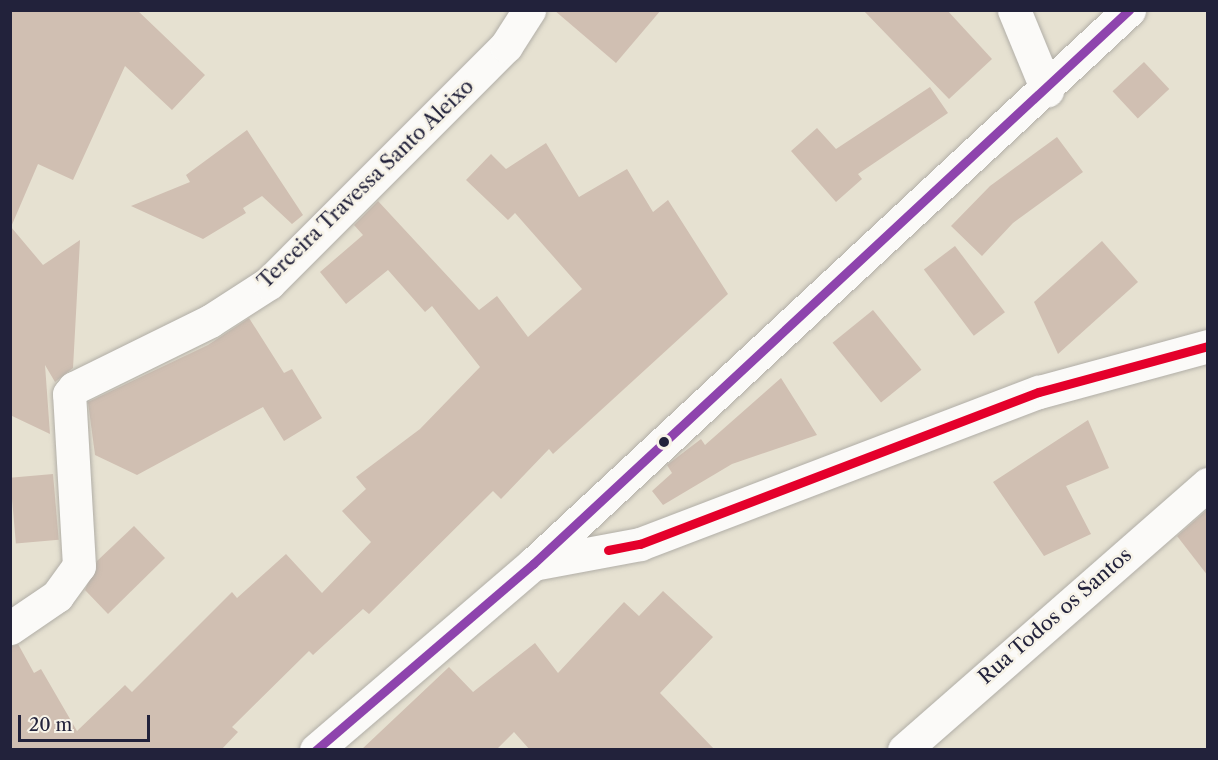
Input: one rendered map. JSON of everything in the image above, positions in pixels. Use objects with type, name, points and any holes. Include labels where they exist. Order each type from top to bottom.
[{"type":"street","name":"Terceira Travessa Santo Aleixo","points":[[10,628],[57,596],[79,566],[69,394],[74,388],[210,321],[269,284],[506,46],[529,10]]},
{"type":"street","points":[[1014,10],[1047,90]]},
{"type":"street","points":[[316,750],[533,564],[1047,90],[1129,10]]},
{"type":"street","points":[[533,564],[640,544],[1039,392],[1208,346]]},
{"type":"street","name":"Rua Todos os Santos","points":[[904,750],[1208,484]]},
{"type":"building","points":[[10,10],[137,10],[205,75],[172,110],[125,66],[73,180],[38,164],[11,227],[43,265],[80,240],[73,368],[55,382],[45,365],[50,434],[10,415]]},
{"type":"building","points":[[554,10],[661,10],[616,63]]},
{"type":"building","points":[[863,10],[947,10],[992,59],[949,99]]},
{"type":"building","points":[[1144,62],[1169,89],[1138,118],[1113,91]]},
{"type":"building","points":[[930,87],[948,113],[858,174],[862,179],[836,202],[791,151],[817,128],[836,149]]},
{"type":"building","points":[[247,130],[303,215],[292,224],[262,196],[243,208],[246,213],[203,239],[131,206],[190,182],[186,175]]},
{"type":"building","points":[[1057,137],[1083,172],[1013,223],[982,256],[951,226],[990,186]]},
{"type":"building","points":[[546,143],[579,197],[627,169],[653,212],[668,200],[728,294],[553,454],[549,449],[501,499],[493,491],[369,614],[363,609],[313,655],[309,651],[232,727],[238,732],[221,750],[10,750],[10,647],[18,644],[34,673],[41,669],[77,731],[125,685],[132,692],[232,592],[237,598],[286,554],[322,593],[371,542],[342,511],[366,489],[356,477],[420,429],[480,367],[432,306],[425,312],[388,270],[346,304],[320,272],[363,235],[354,225],[378,201],[479,310],[497,296],[528,337],[582,289],[515,213],[508,220],[466,180],[491,154],[506,169]]},
{"type":"building","points":[[1102,241],[1138,282],[1058,354],[1034,302]]},
{"type":"building","points":[[955,246],[1005,312],[974,336],[924,269]]},
{"type":"building","points":[[873,310],[921,370],[881,403],[833,343]]},
{"type":"building","points":[[249,318],[284,373],[292,369],[322,418],[284,441],[263,407],[137,475],[95,455],[88,402],[208,345]]},
{"type":"building","points":[[781,378],[817,435],[732,464],[663,505],[652,491],[672,473],[667,465],[701,439],[705,445]]},
{"type":"building","points":[[1088,420],[1109,468],[1066,486],[1091,534],[1044,556],[993,482]]},
{"type":"building","points":[[53,474],[59,540],[16,543],[10,478]]},
{"type":"building","points":[[1208,509],[1208,576],[1177,536]]},
{"type":"building","points":[[134,526],[165,558],[108,614],[85,590],[97,561]]},
{"type":"building","points":[[663,591],[713,637],[660,693],[715,750],[530,750],[514,732],[496,750],[361,750],[449,667],[473,692],[535,643],[558,673],[624,602],[639,616]]},
{"type":"transit line","points":[[316,750],[533,564],[1129,10]]},
{"type":"transit line","points":[[608,550],[640,544],[1039,392],[1208,346]]}]
